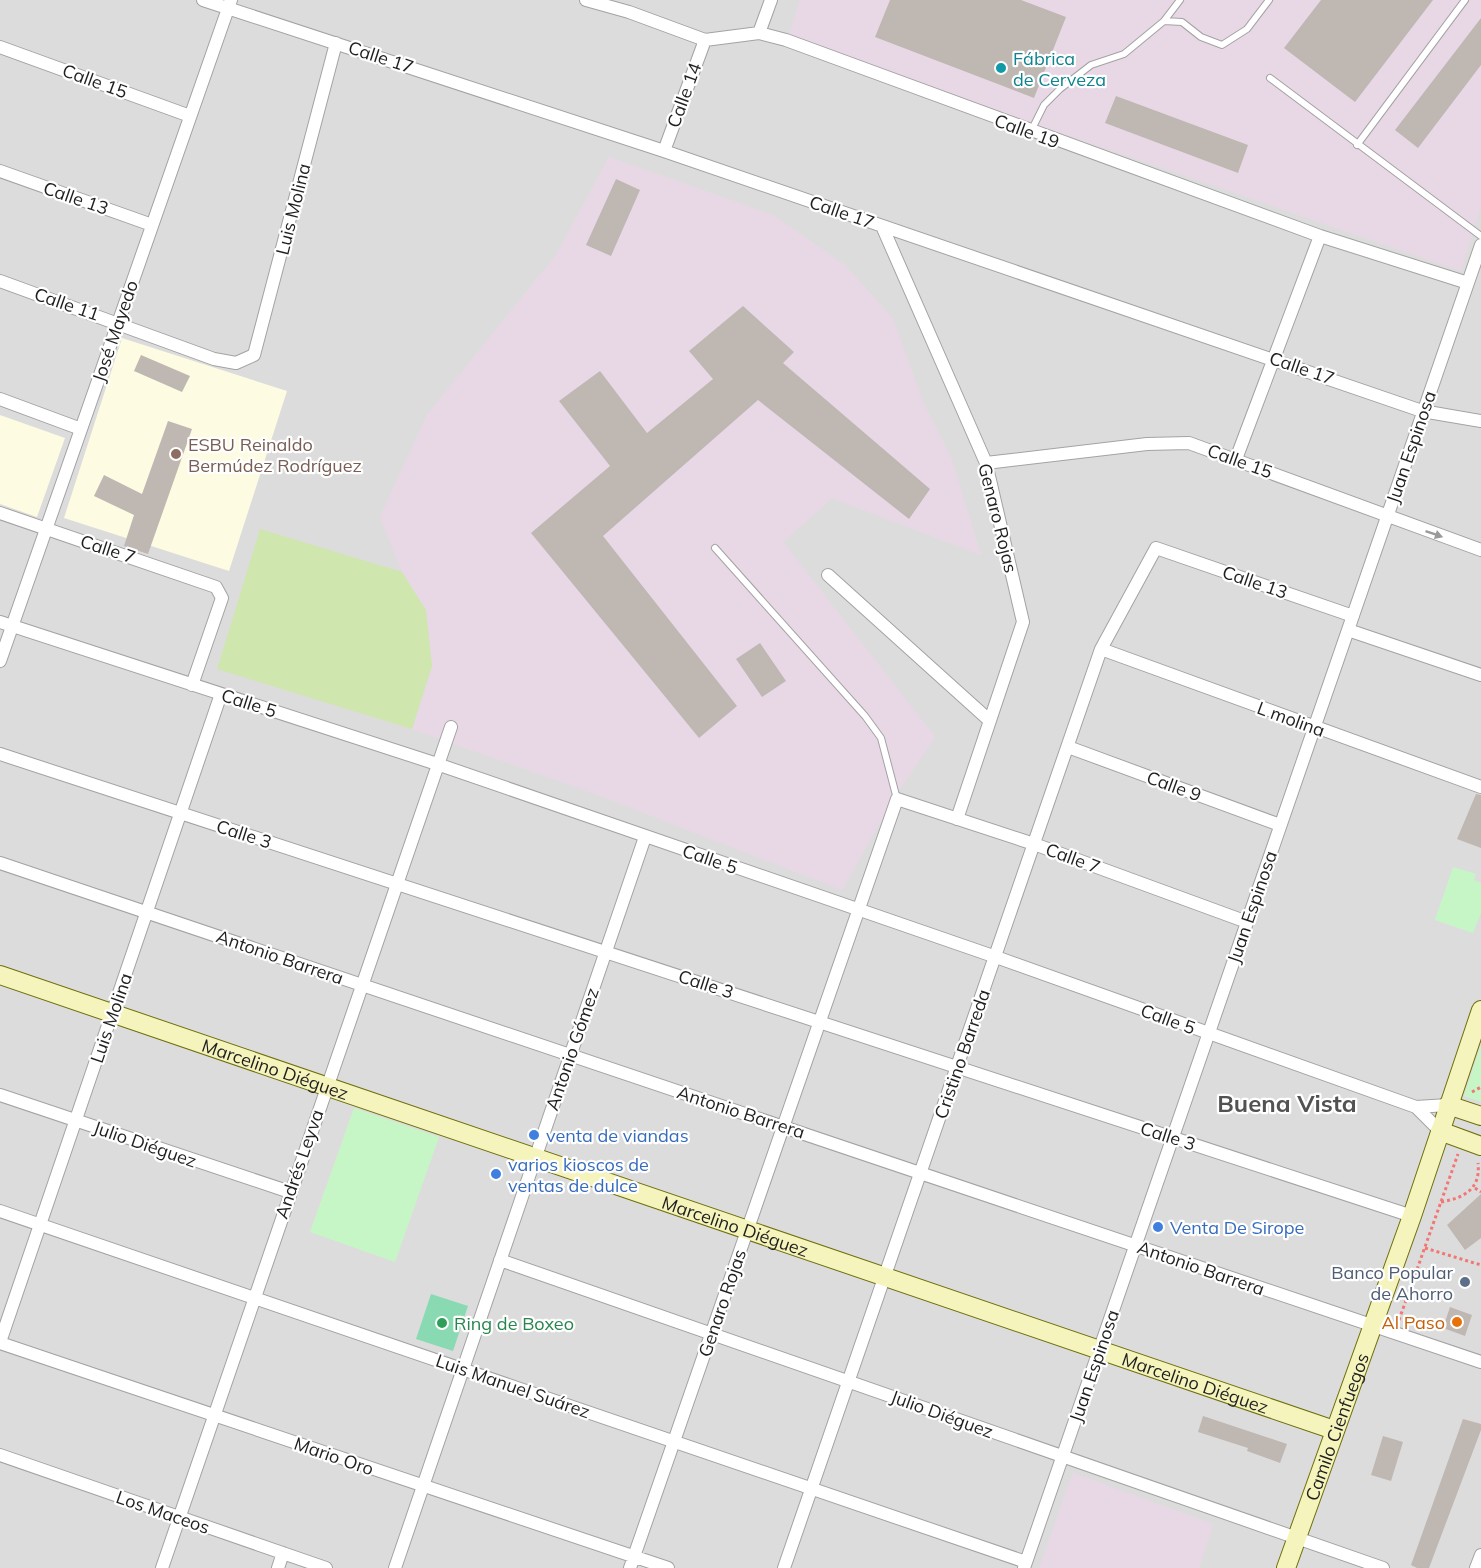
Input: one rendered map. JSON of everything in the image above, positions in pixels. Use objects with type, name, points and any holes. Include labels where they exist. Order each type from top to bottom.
[{"type":"street","name":"Calle 17","points":[[203,0],[229,4],[336,43],[664,151],[1274,358],[1422,411],[1481,422]]},
{"type":"street","name":"Calle 19","points":[[585,0],[629,12],[705,40],[759,33],[786,40],[1031,132],[1320,236],[1468,283]]},
{"type":"street","points":[[759,33],[771,0]]},
{"type":"street","name":"José Mayedo","points":[[0,661],[6,624],[46,529],[229,4]]},
{"type":"street","name":"Calle 14","points":[[664,151],[705,40]]},
{"type":"street","name":"Luis Molina","points":[[236,363],[254,355],[336,43]]},
{"type":"street","name":"Calle 15","points":[[0,47],[190,116]]},
{"type":"street","name":"Calle 13","points":[[0,171],[152,225]]},
{"type":"street","name":"Genaro Rojas","points":[[882,226],[986,463],[1023,621],[957,819]]},
{"type":"street","points":[[1236,459],[1320,236]]},
{"type":"street","name":"Juan Espinosa","points":[[1025,1565],[1481,245]]},
{"type":"street","name":"Calle 11","points":[[0,281],[118,322],[214,359],[236,363]]},
{"type":"street","points":[[0,399],[81,429]]},
{"type":"street","name":"Calle 15","points":[[986,463],[1147,444],[1189,444],[1236,459],[1387,518],[1481,550]]},
{"type":"street","name":"Calle 7","points":[[0,513],[216,587],[222,598],[192,686]]},
{"type":"street","name":"Calle 13","points":[[1156,549],[1353,616]]},
{"type":"street","name":"Cristino Barreda","points":[[784,1568],[1101,650],[1156,549]]},
{"type":"street","points":[[828,575],[990,721]]},
{"type":"street","name":"Calle 5","points":[[6,624],[437,764],[996,957],[1444,1116]]},
{"type":"street","points":[[1348,630],[1481,675]]},
{"type":"street","name":"L molina","points":[[1101,650],[1481,787]]},
{"type":"street","name":"Luis Molina","points":[[0,1342],[221,694]]},
{"type":"street","name":"Andrés Leyva","points":[[162,1568],[325,1086],[451,727]]},
{"type":"street","name":"Calle 9","points":[[1068,747],[1280,825]]},
{"type":"street","name":"Calle 3","points":[[0,754],[820,1020],[1412,1216]]},
{"type":"street","name":"Genaro Rojas","points":[[632,1562],[897,800]]},
{"type":"street","name":"Calle 7","points":[[897,800],[1034,844],[1247,922]]},
{"type":"street","name":"Antonio Gómez","points":[[395,1568],[645,837]]},
{"type":"street","name":"Antonio Barrera","points":[[0,862],[1481,1362]]},
{"type":"street","name":"Marcelino Diéguez","points":[[0,975],[1334,1430]]},
{"type":"street","name":"Camilo Cienfuegos","points":[[1286,1568],[1371,1325],[1412,1216],[1481,1011]]},
{"type":"street","name":"Julio Diéguez","points":[[0,1095],[290,1192]]},
{"type":"street","name":"Calle 5","points":[[1416,1107],[1444,1116]]},
{"type":"street","points":[[1444,1116],[1481,1116]]},
{"type":"street","points":[[1444,1116],[1474,1153]]},
{"type":"street","name":"Luis Manuel Suárez","points":[[0,1211],[812,1488],[1025,1565]]},
{"type":"street","name":"Julio Diéguez","points":[[500,1260],[1383,1568]]},
{"type":"street","name":"Mario Oro","points":[[0,1342],[423,1486],[632,1562],[668,1568]]},
{"type":"street","name":"Los Maceos","points":[[0,1455],[326,1568]]},
{"type":"street","points":[[278,1568],[283,1553]]},
{"type":"street","points":[[1476,1568],[1481,1555]]},
{"type":"lane","points":[[1031,132],[1044,105],[1060,89],[1091,65],[1124,54],[1164,21],[1180,0]]},
{"type":"lane","points":[[1164,21],[1182,22],[1201,37],[1222,45],[1247,29],[1269,0]]},
{"type":"lane","points":[[1357,144],[1465,0]]},
{"type":"lane","points":[[1270,78],[1481,236]]},
{"type":"lane","points":[[715,548],[866,716],[881,738],[897,800]]},
{"type":"path","points":[[1394,1333],[1459,1151],[1474,1153],[1481,1158]]},
{"type":"path","points":[[1441,1202],[1467,1195],[1475,1188],[1479,1178],[1474,1153]]},
{"type":"path","points":[[1475,1188],[1481,1192]]},
{"type":"path","points":[[1425,1248],[1481,1265]]},
{"type":"shaded area","points":[[0,0],[1481,0],[1481,1568],[0,1568]]},
{"type":"shaded area","points":[[800,0],[1481,0],[1481,205],[1461,271],[788,39]]},
{"type":"shaded area","points":[[609,157],[773,215],[846,266],[893,319],[923,402],[951,457],[981,555],[832,498],[783,542],[935,737],[894,798],[842,890],[598,795],[412,729],[432,666],[426,610],[402,572],[380,517],[427,415],[556,255]]},
{"type":"shaded area","name":"ESBU Reinaldo Bermúdez Rodríguez","points":[[122,338],[287,391],[229,571],[64,518]]},
{"type":"shaded area","points":[[0,415],[65,438],[37,517],[0,504]]},
{"type":"shaded area","points":[[1073,1473],[1213,1524],[1199,1568],[1039,1568]]},
{"type":"green space","points":[[260,529],[402,572],[426,610],[432,666],[412,729],[217,669]]},
{"type":"green space","points":[[1453,867],[1476,874],[1474,880],[1481,883],[1481,913],[1473,933],[1435,920]]},
{"type":"green space","points":[[1481,1044],[1481,1102],[1464,1096]]},
{"type":"green space","points":[[354,1108],[439,1137],[395,1262],[310,1232]]},
{"type":"green space","name":"Ring de Boxeo","points":[[431,1294],[468,1306],[453,1351],[416,1339]]},
{"type":"building","name":"Fábrica de Cerveza","points":[[890,0],[1021,0],[1066,17],[1034,98],[875,37]]},
{"type":"building","points":[[1321,0],[1433,0],[1355,102],[1284,48]]},
{"type":"building","points":[[1481,18],[1481,65],[1418,148],[1395,130]]},
{"type":"building","points":[[1116,96],[1248,145],[1238,173],[1105,123]]},
{"type":"building","points":[[616,179],[640,190],[611,256],[586,245]]},
{"type":"building","points":[[743,306],[794,352],[783,363],[930,489],[909,519],[758,400],[603,536],[737,706],[699,738],[531,533],[610,466],[559,401],[600,371],[647,433],[713,379],[689,351]]},
{"type":"building","points":[[141,355],[190,376],[182,392],[134,371]]},
{"type":"building","points":[[168,421],[192,429],[148,554],[124,546],[134,515],[94,496],[104,475],[142,494]]},
{"type":"building","points":[[760,643],[786,681],[762,697],[736,659]]},
{"type":"building","points":[[1476,794],[1481,795],[1481,848],[1457,839]]},
{"type":"building","points":[[1481,1194],[1481,1238],[1465,1250],[1447,1225]]},
{"type":"building","name":"Al Paso","points":[[1450,1307],[1472,1315],[1465,1336],[1443,1328]]},
{"type":"building","points":[[1203,1416],[1287,1444],[1280,1463],[1247,1451],[1248,1448],[1198,1432]]},
{"type":"building","points":[[1463,1419],[1481,1424],[1481,1430],[1429,1568],[1417,1568],[1411,1565]]},
{"type":"building","points":[[1383,1436],[1403,1442],[1391,1481],[1371,1475]]},
{"type":"place","name":"Fábrica de Cerveza","points":[[1001,68]]},
{"type":"place","name":"ESBU Reinaldo Bermúdez Rodríguez","points":[[176,454]]},
{"type":"place","name":"venta de viandas","points":[[534,1135]]},
{"type":"place","name":"varios kioscos de ventas de dulce","points":[[496,1174]]},
{"type":"place","name":"Venta De Sirope","points":[[1158,1227]]},
{"type":"place","name":"Banco Popular de Ahorro","points":[[1465,1282]]},
{"type":"place","name":"Al Paso","points":[[1457,1322]]},
{"type":"place","name":"Ring de Boxeo","points":[[442,1323]]},
{"type":"district","name":"Buena Vista","points":[[1287,1103]]}]
